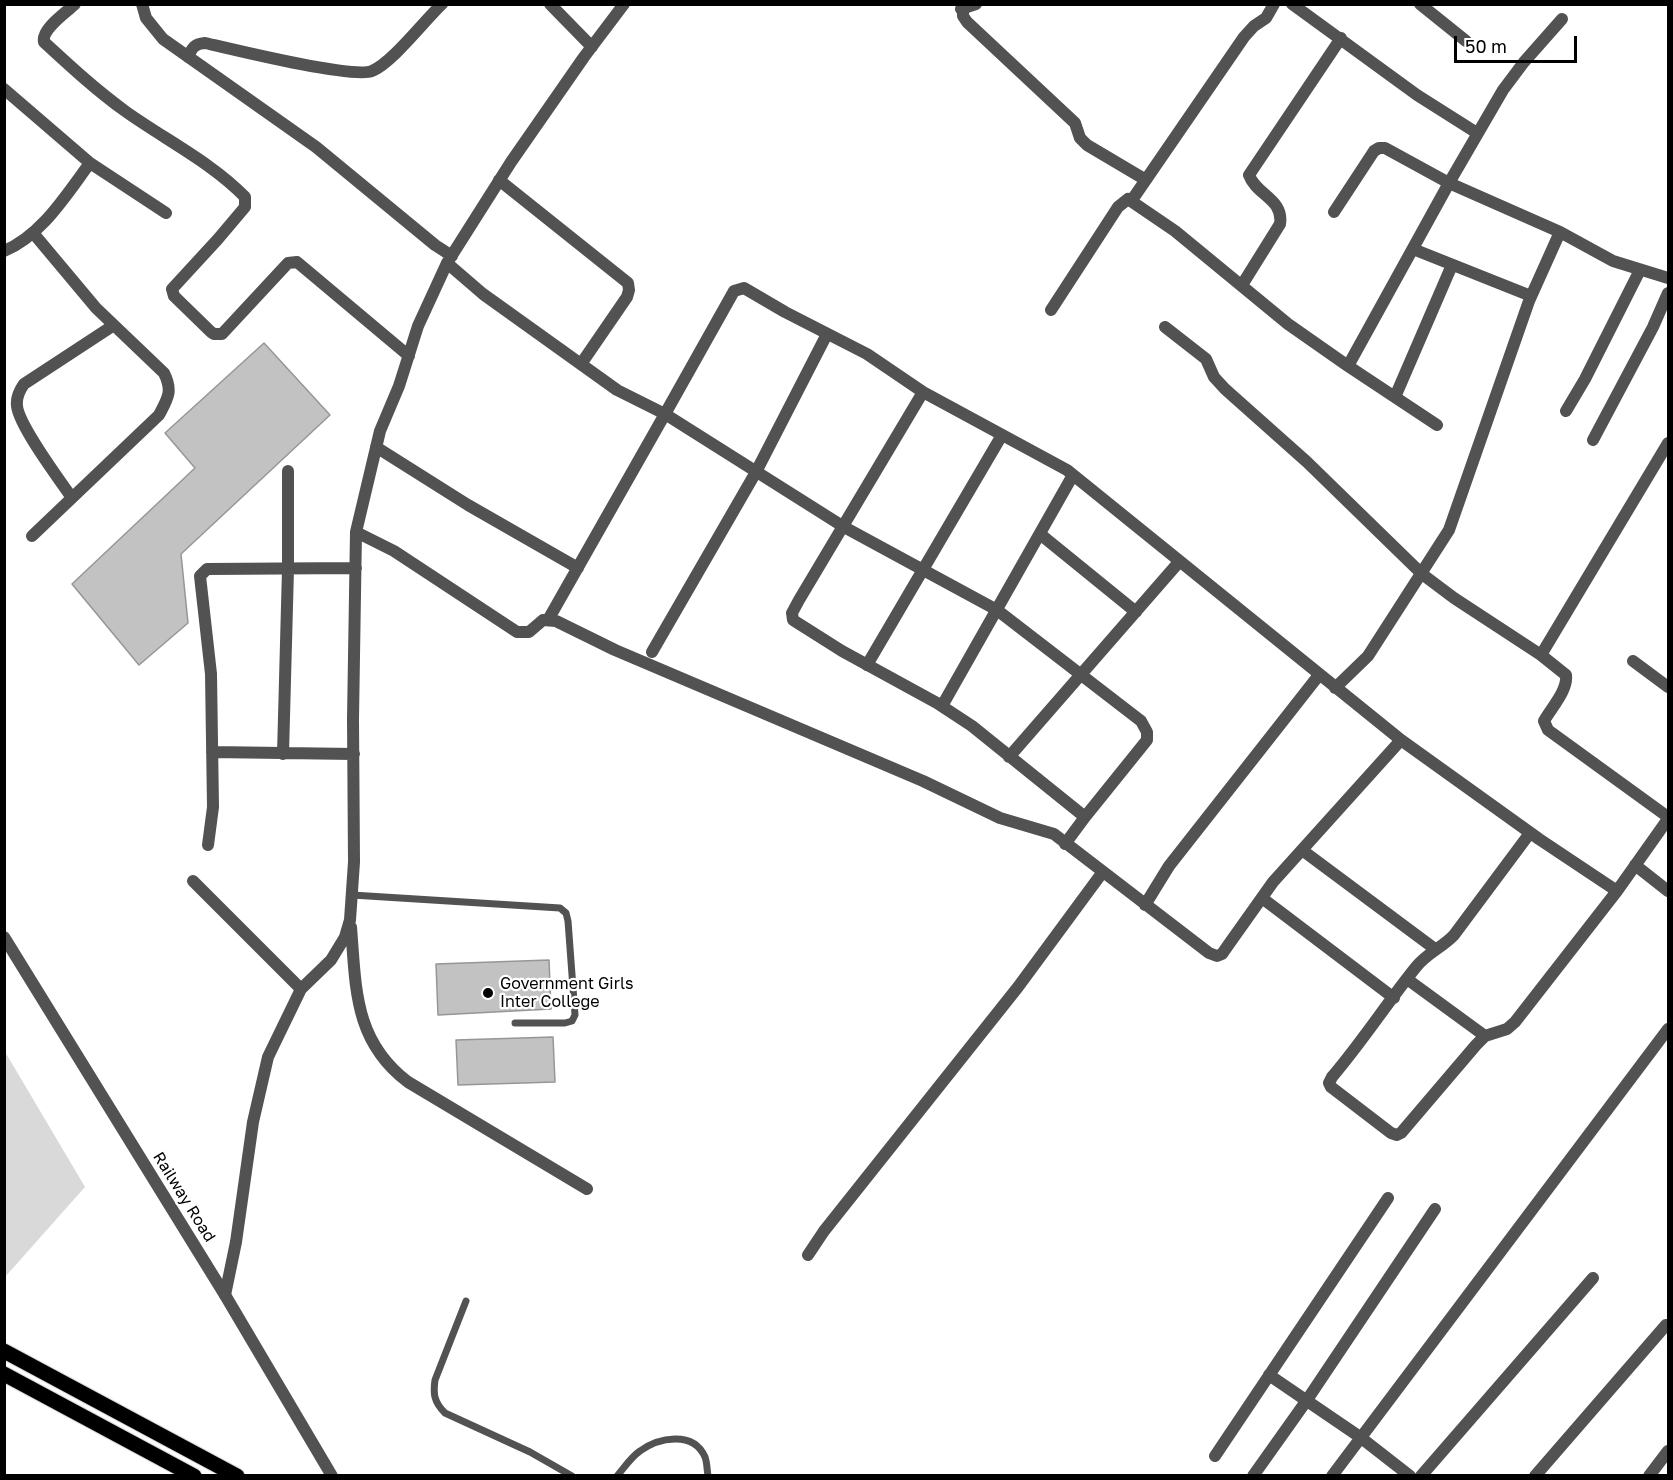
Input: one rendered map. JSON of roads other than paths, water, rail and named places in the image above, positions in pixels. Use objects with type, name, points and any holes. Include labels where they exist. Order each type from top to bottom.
[{"type":"main road","points":[[4,1351],[237,1476]]},
{"type":"main road","points":[[4,1374],[194,1476]]},
{"type":"street","points":[[75,4],[45,30],[44,42],[124,110],[199,161],[245,197],[245,207],[172,289],[174,296],[211,332],[222,334],[288,263],[297,262],[409,356]]},
{"type":"street","points":[[142,4],[146,18],[164,39],[316,147],[435,245],[483,294],[617,390],[665,414],[844,527],[997,610],[1141,721],[1147,732],[1147,740],[1065,844]]},
{"type":"street","points":[[550,4],[592,47]]},
{"type":"street","points":[[586,1190],[408,1082],[380,1056],[368,1034],[360,1012],[350,920],[354,862],[356,532],[380,431],[399,386],[418,326],[450,260],[499,180],[624,4]]},
{"type":"street","points":[[976,4],[962,7],[967,22],[1075,123],[1082,140],[1146,180]]},
{"type":"street","points":[[1132,200],[1244,37],[1266,18],[1274,4]]},
{"type":"street","points":[[1292,4],[1418,95],[1477,134]]},
{"type":"street","points":[[1420,4],[1466,41]]},
{"type":"street","points":[[188,57],[192,47],[197,43],[205,43],[259,56],[363,74],[385,64],[436,5]]},
{"type":"street","points":[[1348,366],[1503,90],[1524,62],[1562,20]]},
{"type":"street","points":[[1242,285],[1280,224],[1282,215],[1279,209],[1251,182],[1249,175],[1341,39]]},
{"type":"street","points":[[4,89],[90,163],[166,213]]},
{"type":"street","points":[[1334,212],[1374,151],[1386,148],[1449,183],[1560,232],[1613,261],[1668,278]]},
{"type":"street","points":[[4,251],[19,245],[34,234],[90,163]]},
{"type":"street","points":[[499,180],[628,283],[627,297],[581,364]]},
{"type":"street","points":[[1051,310],[1118,207],[1124,200],[1132,200],[1242,285],[1288,324],[1437,425]]},
{"type":"street","points":[[1335,688],[1368,656],[1449,530],[1531,296],[1560,232]]},
{"type":"street","points":[[32,537],[159,415],[168,398],[170,385],[164,373],[96,308],[34,234]]},
{"type":"street","points":[[1413,249],[1531,296]]},
{"type":"street","points":[[1395,397],[1452,265]]},
{"type":"street","points":[[1566,411],[1585,379],[1640,270]]},
{"type":"street","points":[[548,620],[734,291],[744,288],[784,312],[867,354],[924,392],[1073,475],[1401,741],[1530,833],[1617,891]]},
{"type":"street","points":[[1593,440],[1668,293]]},
{"type":"street","points":[[72,498],[21,420],[17,405],[19,392],[24,384],[114,325]]},
{"type":"street","points":[[1165,327],[1206,359],[1214,377],[1226,389],[1307,462],[1422,573],[1454,598],[1541,655],[1566,675],[1566,688],[1544,721],[1548,730],[1668,818],[1617,891],[1515,1022],[1507,1029],[1485,1036],[1401,1133],[1397,1135],[1391,1133],[1335,1091],[1329,1083],[1421,962],[1435,949],[1445,945],[1454,935],[1530,833]]},
{"type":"street","points":[[652,652],[756,472],[828,334]]},
{"type":"street","points":[[924,392],[792,614],[793,620],[867,665],[942,706],[972,726],[1085,817]]},
{"type":"street","points":[[867,665],[1002,435]]},
{"type":"street","points":[[1541,655],[1668,443]]},
{"type":"street","points":[[376,447],[468,505],[578,568]]},
{"type":"street","points":[[283,754],[288,471]]},
{"type":"street","points":[[942,706],[1073,475]]},
{"type":"street","points":[[356,532],[394,551],[517,632],[529,632],[537,624],[548,620],[556,621],[615,650],[923,782],[1000,818],[1054,834],[1102,873],[1217,956],[1222,954],[1273,882],[1401,741]]},
{"type":"street","points":[[1040,534],[1136,612]]},
{"type":"street","points":[[1009,757],[1179,562]]},
{"type":"street","points":[[208,845],[213,807],[211,674],[200,576],[207,569],[356,568]]},
{"type":"street","points":[[1633,661],[1668,687]]},
{"type":"street","points":[[1145,905],[1169,866],[1319,675]]},
{"type":"street","points":[[212,752],[354,754]]},
{"type":"street","points":[[1302,850],[1435,949]]},
{"type":"street","points":[[1635,865],[1668,891]]},
{"type":"street","points":[[808,1255],[824,1231],[1018,987],[1102,873]]},
{"type":"street","points":[[193,881],[301,989]]},
{"type":"street","points":[[1262,898],[1394,998]]},
{"type":"street","points":[[225,1295],[236,1242],[253,1122],[268,1057],[301,989],[331,960],[345,937],[350,920]]},
{"type":"street","name":"Railway Road","points":[[4,937],[225,1295],[332,1476]]},
{"type":"street","points":[[1407,980],[1485,1036]]},
{"type":"street","points":[[1332,1476],[1668,1029]]},
{"type":"street","points":[[1215,1456],[1388,1198]]},
{"type":"street","points":[[1253,1476],[1307,1400],[1435,1209]]},
{"type":"street","points":[[1421,1476],[1593,1278]]},
{"type":"street","points":[[1535,1476],[1666,1325]]},
{"type":"street","points":[[1269,1375],[1360,1437],[1410,1476]]},
{"type":"street","points":[[1649,1476],[1668,1451]]},
{"type":"lane","points":[[352,895],[560,908],[566,913],[568,921],[575,1015],[572,1021],[565,1023],[515,1023]]},
{"type":"lane","points":[[466,1301],[435,1380],[433,1392],[437,1405],[445,1413],[530,1452],[572,1476]]},
{"type":"lane","points":[[617,1476],[637,1453],[657,1440],[678,1438],[695,1444],[705,1457],[708,1476]]},
{"type":"place","name":"Government Girls Inter College","points":[[488,993]]}]
